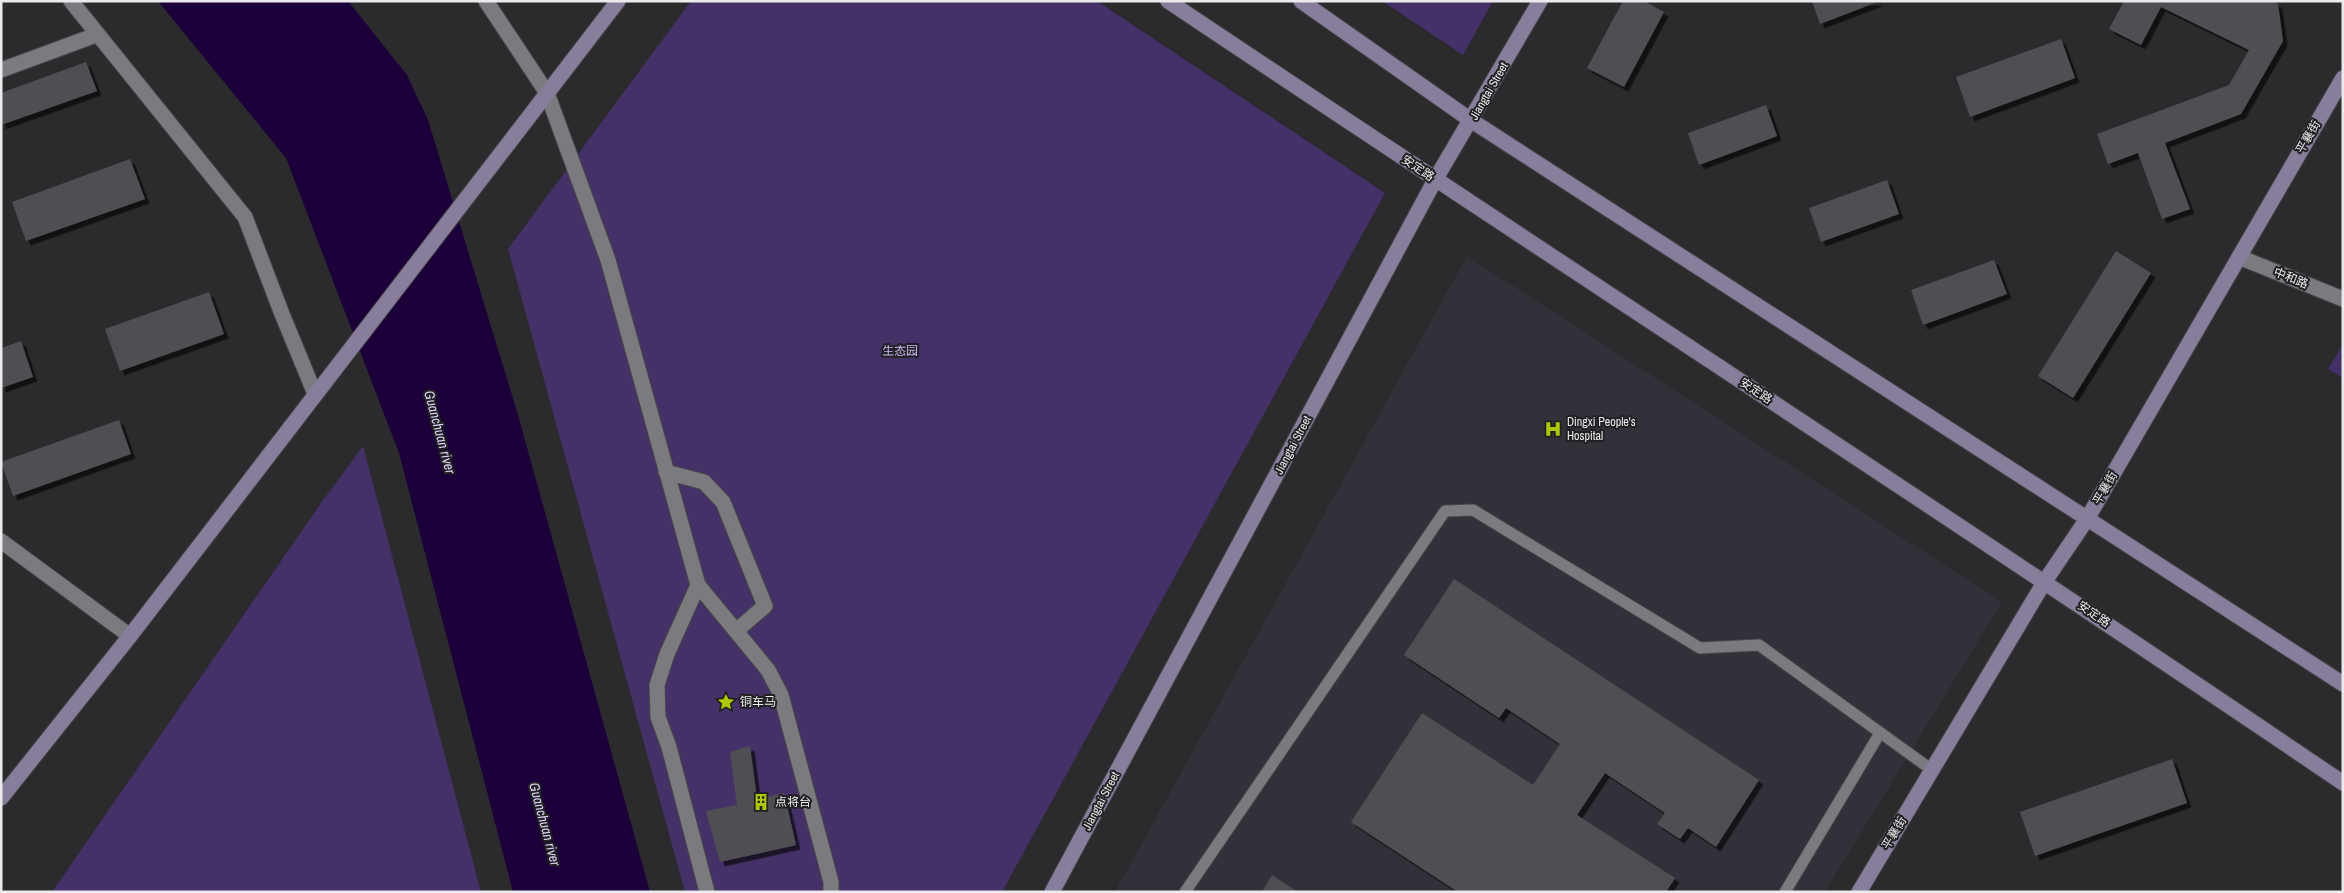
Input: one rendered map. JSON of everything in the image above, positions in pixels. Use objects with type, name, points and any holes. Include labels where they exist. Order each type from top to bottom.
[{"type":"street","points":[[71,1],[96,35],[245,217],[315,394]]},
{"type":"street","points":[[486,1],[547,93],[608,260],[698,585],[768,670],[781,695],[831,882],[831,892]]},
{"type":"street","points":[[1,798],[130,636],[344,355],[618,1]]},
{"type":"street","name":"安定路","points":[[1168,1],[2045,581],[2343,783]]},
{"type":"street","points":[[1301,1],[1472,121],[2343,684]]},
{"type":"street","name":"Jiangtai Street","points":[[1052,892],[1436,180],[1540,1]]},
{"type":"street","points":[[1,70],[96,35]]},
{"type":"street","name":"平襄街","points":[[1859,892],[2045,581],[2087,519],[2343,78]]},
{"type":"street","name":"中和路","points":[[2239,257],[2343,299]]},
{"type":"street","points":[[666,472],[704,482],[723,502],[765,606],[736,631]]},
{"type":"street","points":[[1,541],[130,636]]},
{"type":"street","points":[[698,585],[667,654],[657,684],[658,717],[668,747],[707,892]]},
{"type":"lane","points":[[1186,892],[1445,511],[1473,510],[1700,648],[1759,645],[1932,770]]},
{"type":"lane","points":[[1785,892],[1880,733]]},
{"type":"shaded area","name":"Dingxi People's Hospital","points":[[1467,256],[2002,602],[1825,892],[1115,892]]},
{"type":"green space","name":"生态园","points":[[691,1],[1097,1],[1385,193],[1002,892],[685,892],[508,249]]},
{"type":"green space","points":[[1382,1],[1493,1],[1463,55]]},
{"type":"green space","points":[[2343,344],[2343,378],[2328,369]]},
{"type":"green space","points":[[363,446],[481,892],[52,892],[321,503]]},
{"type":"water","name":"Guanchuan river","points":[[158,1],[348,1],[407,75],[428,120],[518,415],[650,892],[513,892],[399,453],[286,158]]},
{"type":"building","points":[[1623,1],[1644,1],[1664,12],[1624,87],[1587,68]]},
{"type":"building","points":[[1812,1],[1880,1],[1820,24]]},
{"type":"building","points":[[2124,1],[2273,1],[2278,4],[2283,41],[2241,114],[2165,143],[2190,209],[2162,219],[2138,153],[2108,164],[2097,134],[2229,85],[2249,50],[2161,7],[2141,45],[2109,29]]},
{"type":"building","points":[[2061,39],[2075,78],[1970,117],[1956,77]]},
{"type":"building","points":[[86,62],[97,91],[1,125],[1,93]]},
{"type":"building","points":[[1766,105],[1777,136],[1699,165],[1688,133]]},
{"type":"building","points":[[130,159],[145,199],[26,241],[12,202]]},
{"type":"building","points":[[1887,180],[1899,214],[1821,242],[1809,208]]},
{"type":"building","points":[[2116,251],[2151,273],[2073,398],[2038,376]]},
{"type":"building","points":[[1994,260],[2007,294],[1923,325],[1911,290]]},
{"type":"building","points":[[209,292],[224,334],[120,371],[105,329]]},
{"type":"building","points":[[21,341],[33,377],[1,388],[1,348]]},
{"type":"building","points":[[119,420],[131,454],[13,496],[1,462]]},
{"type":"building","points":[[1454,579],[1759,780],[1716,847],[1688,828],[1680,839],[1657,824],[1665,813],[1605,773],[1577,815],[1675,878],[1666,892],[1458,892],[1351,822],[1422,713],[1533,785],[1560,744],[1506,708],[1499,718],[1404,655]]},
{"type":"building","name":"点将台","points":[[750,746],[757,799],[784,793],[796,845],[720,862],[706,811],[737,805],[730,752]]},
{"type":"building","points":[[2172,759],[2187,803],[2035,856],[2020,812]]},
{"type":"building","points":[[1272,875],[1298,892],[1262,892]]},
{"type":"place","name":"Dingxi People's Hospital","points":[[1553,429]]},
{"type":"place","name":"铜车马","points":[[726,702]]},
{"type":"place","name":"点将台","points":[[761,802]]}]
